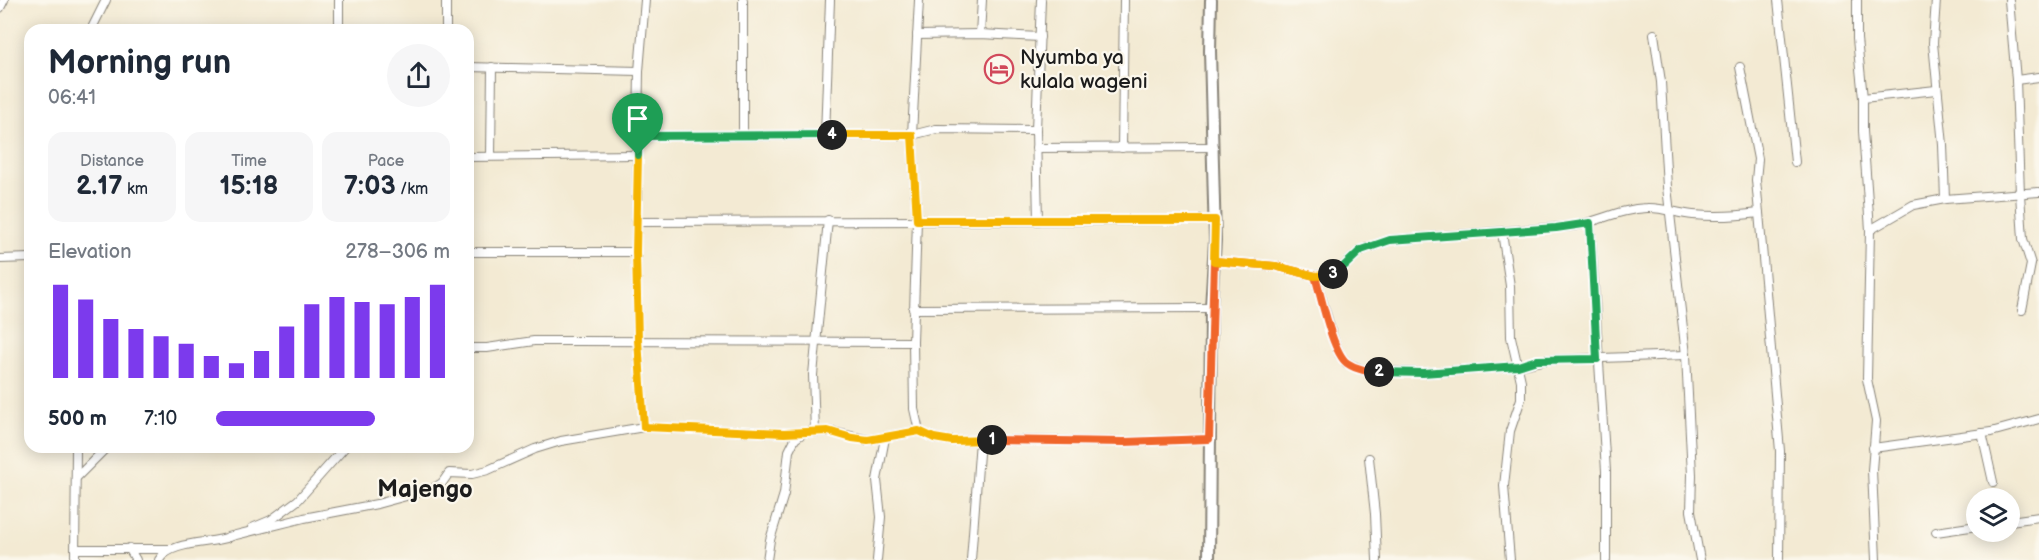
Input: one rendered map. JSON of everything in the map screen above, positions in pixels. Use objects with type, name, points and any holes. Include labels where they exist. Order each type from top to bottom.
[{"type":"street","points":[[0,8],[4,0]]},
{"type":"street","points":[[95,24],[106,0]]},
{"type":"street","points":[[339,0],[339,24]]},
{"type":"street","points":[[446,0],[446,24]]},
{"type":"street","points":[[644,427],[638,340],[636,252],[639,70],[645,0]]},
{"type":"street","points":[[743,0],[743,134]]},
{"type":"street","points":[[825,135],[830,0]]},
{"type":"street","points":[[919,0],[912,135],[917,220],[913,309],[914,409],[919,431]]},
{"type":"street","points":[[980,34],[982,0]]},
{"type":"street","points":[[1038,221],[1036,130],[1041,0]]},
{"type":"street","points":[[1122,147],[1125,0]]},
{"type":"street","points":[[1209,560],[1211,308],[1215,220],[1210,51],[1211,0]]},
{"type":"street","points":[[1778,0],[1795,162]]},
{"type":"street","points":[[1857,0],[1857,39],[1863,98],[1870,230],[1867,379],[1876,421],[1872,498],[1876,560]]},
{"type":"street","points":[[1936,0],[1933,43],[1943,145],[1945,199]]},
{"type":"street","points":[[2009,0],[2016,80],[2023,239],[2031,264],[2022,310]]},
{"type":"street","points":[[917,35],[980,34],[1040,37]]},
{"type":"street","points":[[1654,34],[1662,93],[1670,210],[1686,355],[1692,475],[1690,504],[1700,560]]},
{"type":"street","points":[[474,67],[639,70]]},
{"type":"street","points":[[491,156],[492,67]]},
{"type":"street","points":[[1740,67],[1758,159],[1756,180],[1780,451],[1779,560]]},
{"type":"street","points":[[2016,80],[2039,77]]},
{"type":"street","points":[[1863,98],[1936,90]]},
{"type":"street","points":[[638,136],[912,135],[936,129],[1036,130]]},
{"type":"street","points":[[1036,148],[1214,147]]},
{"type":"street","points":[[474,157],[638,155]]},
{"type":"street","points":[[1870,230],[1913,206],[1945,199],[2039,192]]},
{"type":"street","points":[[1214,261],[1275,266],[1315,276],[1337,272],[1361,250],[1390,240],[1590,223],[1631,209],[1670,210],[1691,215],[1735,216],[1759,213]]},
{"type":"street","points":[[815,432],[813,375],[828,220]]},
{"type":"street","points":[[638,222],[1215,220]]},
{"type":"street","points":[[1590,223],[1606,471],[1606,560]]},
{"type":"street","points":[[1502,232],[1510,286],[1511,337],[1521,381],[1521,399],[1509,431],[1504,486],[1510,560]]},
{"type":"street","points":[[474,252],[636,252]]},
{"type":"street","points":[[0,259],[24,258]]},
{"type":"street","points":[[1315,276],[1334,341],[1343,359],[1355,367],[1372,372],[1423,373],[1518,366],[1537,360],[1686,355]]},
{"type":"street","points":[[913,309],[1211,308]]},
{"type":"street","points":[[474,348],[534,341],[913,342]]},
{"type":"street","points":[[1873,448],[1982,434],[2039,419]]},
{"type":"street","points":[[76,549],[170,549],[228,537],[304,518],[377,504],[432,489],[442,483],[449,474],[463,475],[482,472],[535,449],[561,441],[644,427],[803,433],[834,431],[852,438],[868,440],[919,431],[934,438],[952,441],[1124,442],[1209,439]]},
{"type":"street","points":[[767,560],[770,540],[784,494],[789,451],[795,440],[803,433]]},
{"type":"street","points":[[1982,434],[1993,482]]},
{"type":"street","points":[[878,560],[881,517],[877,480],[885,438]]},
{"type":"street","points":[[971,560],[980,440]]},
{"type":"street","points":[[75,560],[76,453]]},
{"type":"street","points":[[76,478],[101,453]]},
{"type":"street","points":[[228,537],[271,520],[298,500],[340,453]]},
{"type":"street","points":[[1369,458],[1377,560]]},
{"type":"street","points":[[2020,520],[2039,517]]},
{"type":"street","points":[[1936,532],[1966,528]]},
{"type":"street","points":[[129,548],[136,560]]},
{"type":"street","points":[[159,560],[170,549]]},
{"type":"place","name":"Nyumba ya kulala wageni","points":[[999,69]]},
{"type":"district","name":"Majengo","points":[[425,489]]},
{"type":"route","points":[[638,155],[636,252],[638,340],[644,427],[803,433],[834,431],[852,438],[868,440],[919,431],[934,438],[952,441],[1124,442],[1209,439],[1214,261],[1275,266],[1315,276],[1340,355],[1347,363],[1363,370],[1423,373],[1518,366],[1537,360],[1597,359],[1590,223],[1556,228],[1390,240],[1361,250],[1337,272],[1315,276],[1299,272],[1275,266],[1243,262],[1214,261],[1215,220],[917,220],[912,135],[638,136],[638,155]]}]
